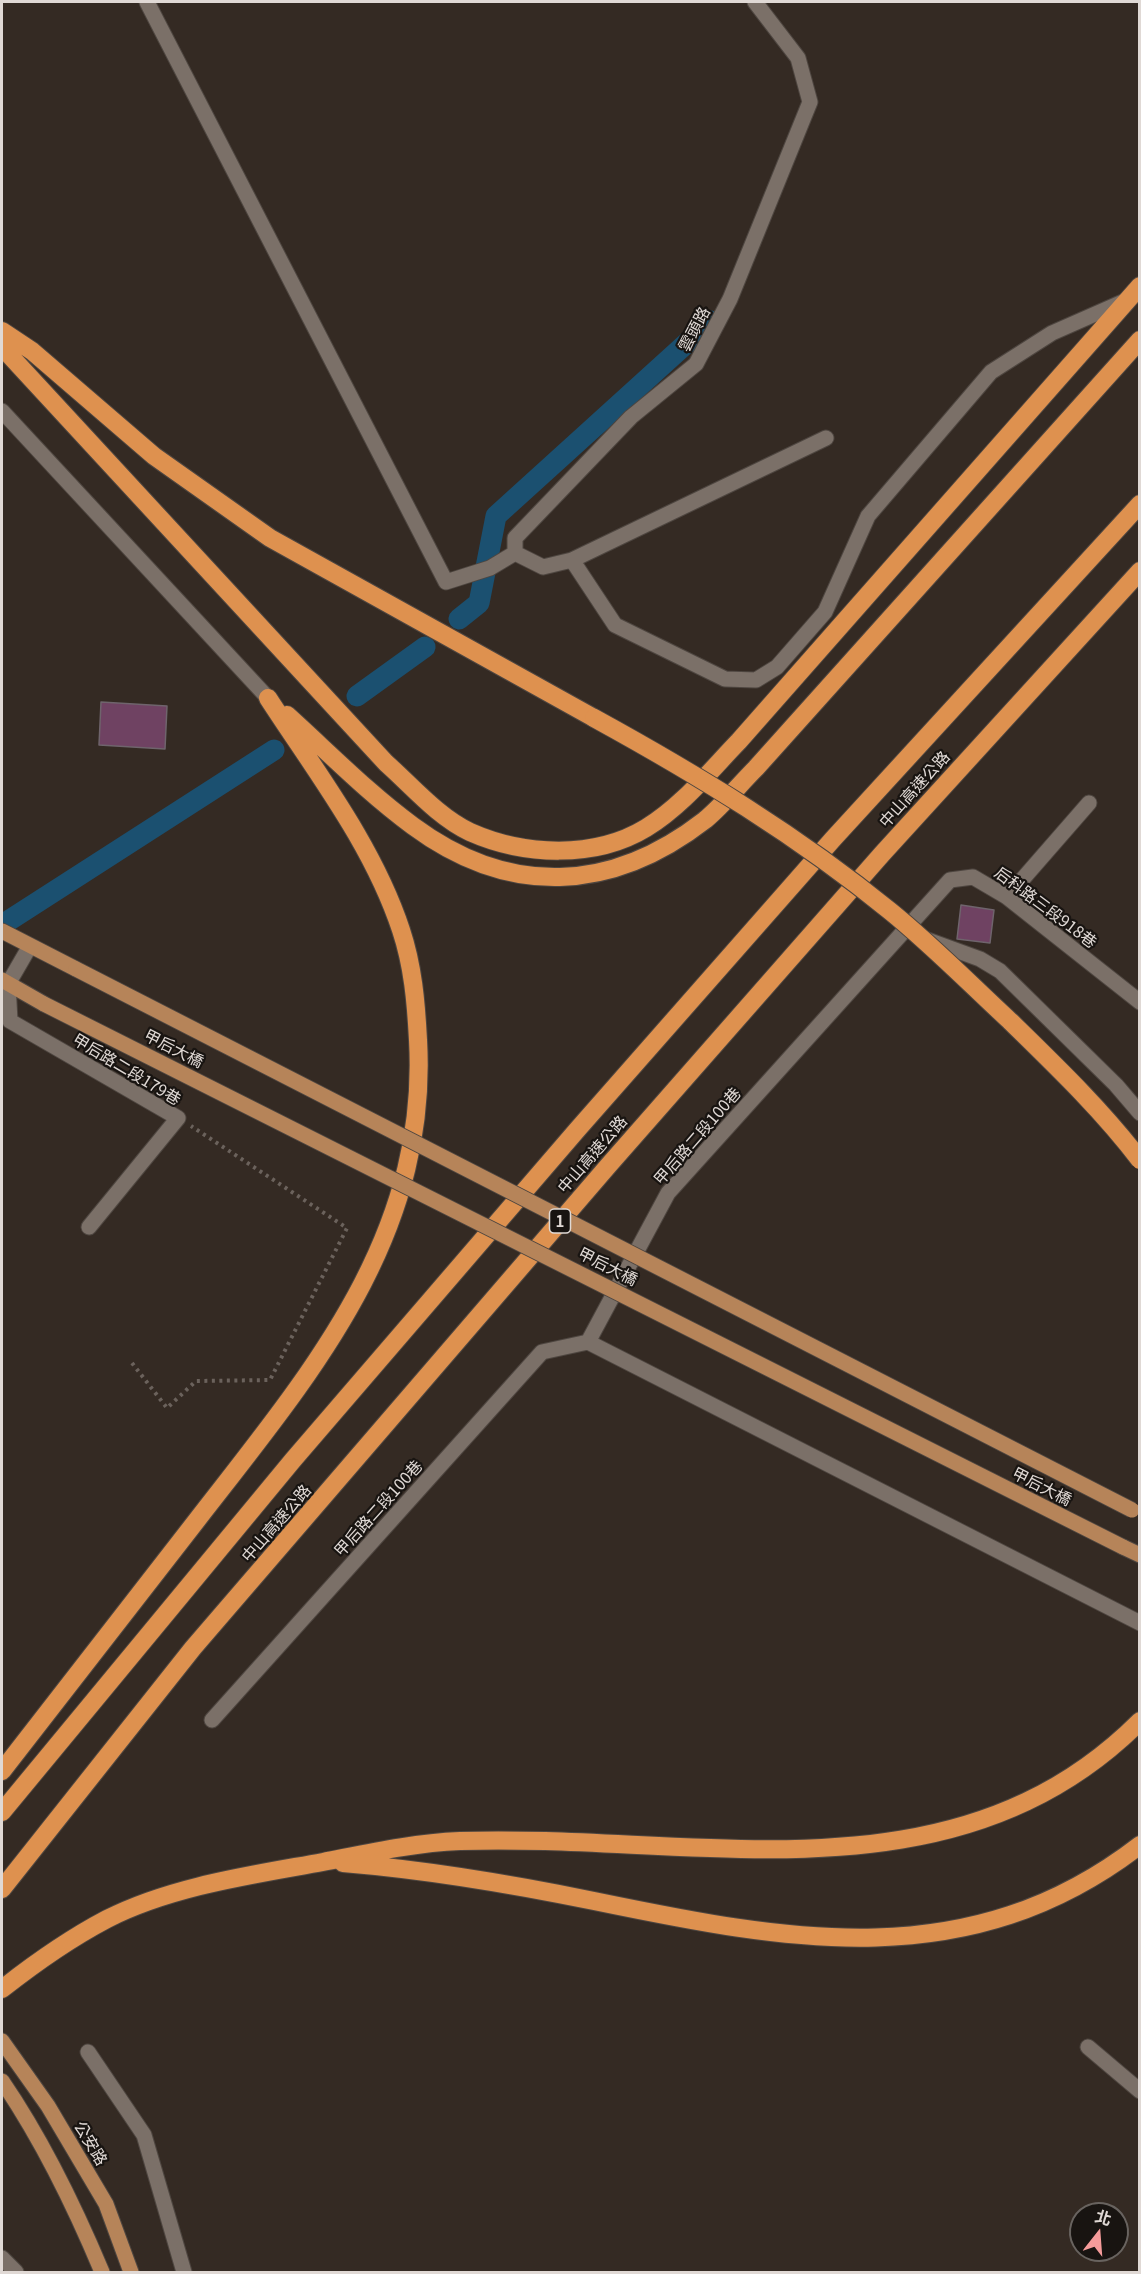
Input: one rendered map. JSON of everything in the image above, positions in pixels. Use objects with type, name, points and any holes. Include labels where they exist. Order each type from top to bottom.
[{"type":"highway","points":[[2,347],[386,763],[435,807],[469,831],[505,844],[543,850],[583,850],[620,840],[646,828],[676,805],[740,741],[1134,293]]},
{"type":"highway","points":[[2,331],[32,351],[154,456],[270,538],[724,792],[808,849],[889,910],[931,946],[1029,1040],[1120,1134],[1140,1160]]},
{"type":"highway","points":[[267,698],[412,825],[470,860],[503,872],[536,878],[564,877],[626,866],[680,837],[706,818],[756,768],[1140,340]]},
{"type":"highway","name":"中山高速公路","points":[[2,1812],[293,1460],[577,1130],[833,839],[1140,504]]},
{"type":"highway","name":"中山高速公路","points":[[2,1889],[193,1648],[585,1192],[882,854],[1140,571]]},
{"type":"highway","points":[[2,1771],[299,1388],[364,1280],[382,1245],[401,1196],[416,1128],[420,1072],[416,992],[401,931],[384,886],[356,832],[267,698]]},
{"type":"highway","points":[[2,1989],[36,1962],[110,1918],[200,1887],[420,1843],[462,1841],[784,1850],[854,1847],[947,1832],[1030,1801],[1102,1755],[1140,1721]]},
{"type":"highway","points":[[323,1862],[408,1869],[493,1882],[698,1923],[776,1934],[839,1938],[902,1937],[954,1931],[1035,1908],[1140,1845]]},
{"type":"main road","name":"甲后大橋","points":[[2,931],[1137,1512]]},
{"type":"main road","name":"甲后大橋","points":[[5,982],[44,1004],[1140,1555]]},
{"type":"main road","name":"公安路","points":[[2,2041],[48,2106],[106,2204],[131,2272]]},
{"type":"main road","points":[[2,2081],[29,2121],[75,2207],[102,2272]]},
{"type":"street","points":[[147,2],[446,582],[490,568],[515,553],[543,567],[573,560],[826,438]]},
{"type":"street","name":"雲頭路","points":[[515,553],[515,538],[631,417],[696,364],[730,299],[810,102],[798,58],[755,2]]},
{"type":"street","points":[[573,560],[615,625],[725,679],[756,680],[777,667],[825,612],[868,516],[991,372],[1052,333],[1134,293]]},
{"type":"street","points":[[2,411],[267,698]]},
{"type":"street","points":[[1007,897],[1089,803]]},
{"type":"street","name":"后科路三段918巷","points":[[906,932],[950,880],[973,877],[1007,897],[1140,1002]]},
{"type":"street","points":[[906,932],[980,959],[1000,971],[1116,1085],[1140,1113]]},
{"type":"street","name":"甲后路二段100巷","points":[[212,1720],[542,1352],[588,1342],[668,1193],[906,932]]},
{"type":"street","points":[[5,982],[30,946]]},
{"type":"street","name":"甲后路二段179巷","points":[[5,982],[10,1021],[178,1118],[89,1227]]},
{"type":"street","points":[[588,1342],[1140,1623]]},
{"type":"street","points":[[1088,2047],[1140,2091]]},
{"type":"street","points":[[88,2052],[144,2135],[184,2272]]},
{"type":"street","points":[[2,2258],[16,2272]]},
{"type":"path","points":[[132,1363],[166,1408],[196,1381],[270,1380],[347,1228],[178,1118]]},
{"type":"building","points":[[101,702],[167,706],[165,749],[99,745]]},
{"type":"building","points":[[961,905],[994,910],[990,943],[957,939]]},
{"type":"waterway","points":[[459,619],[479,603],[496,516],[711,321]]},
{"type":"waterway","points":[[357,696],[425,647]]},
{"type":"waterway","points":[[2,925],[274,750]]}]
